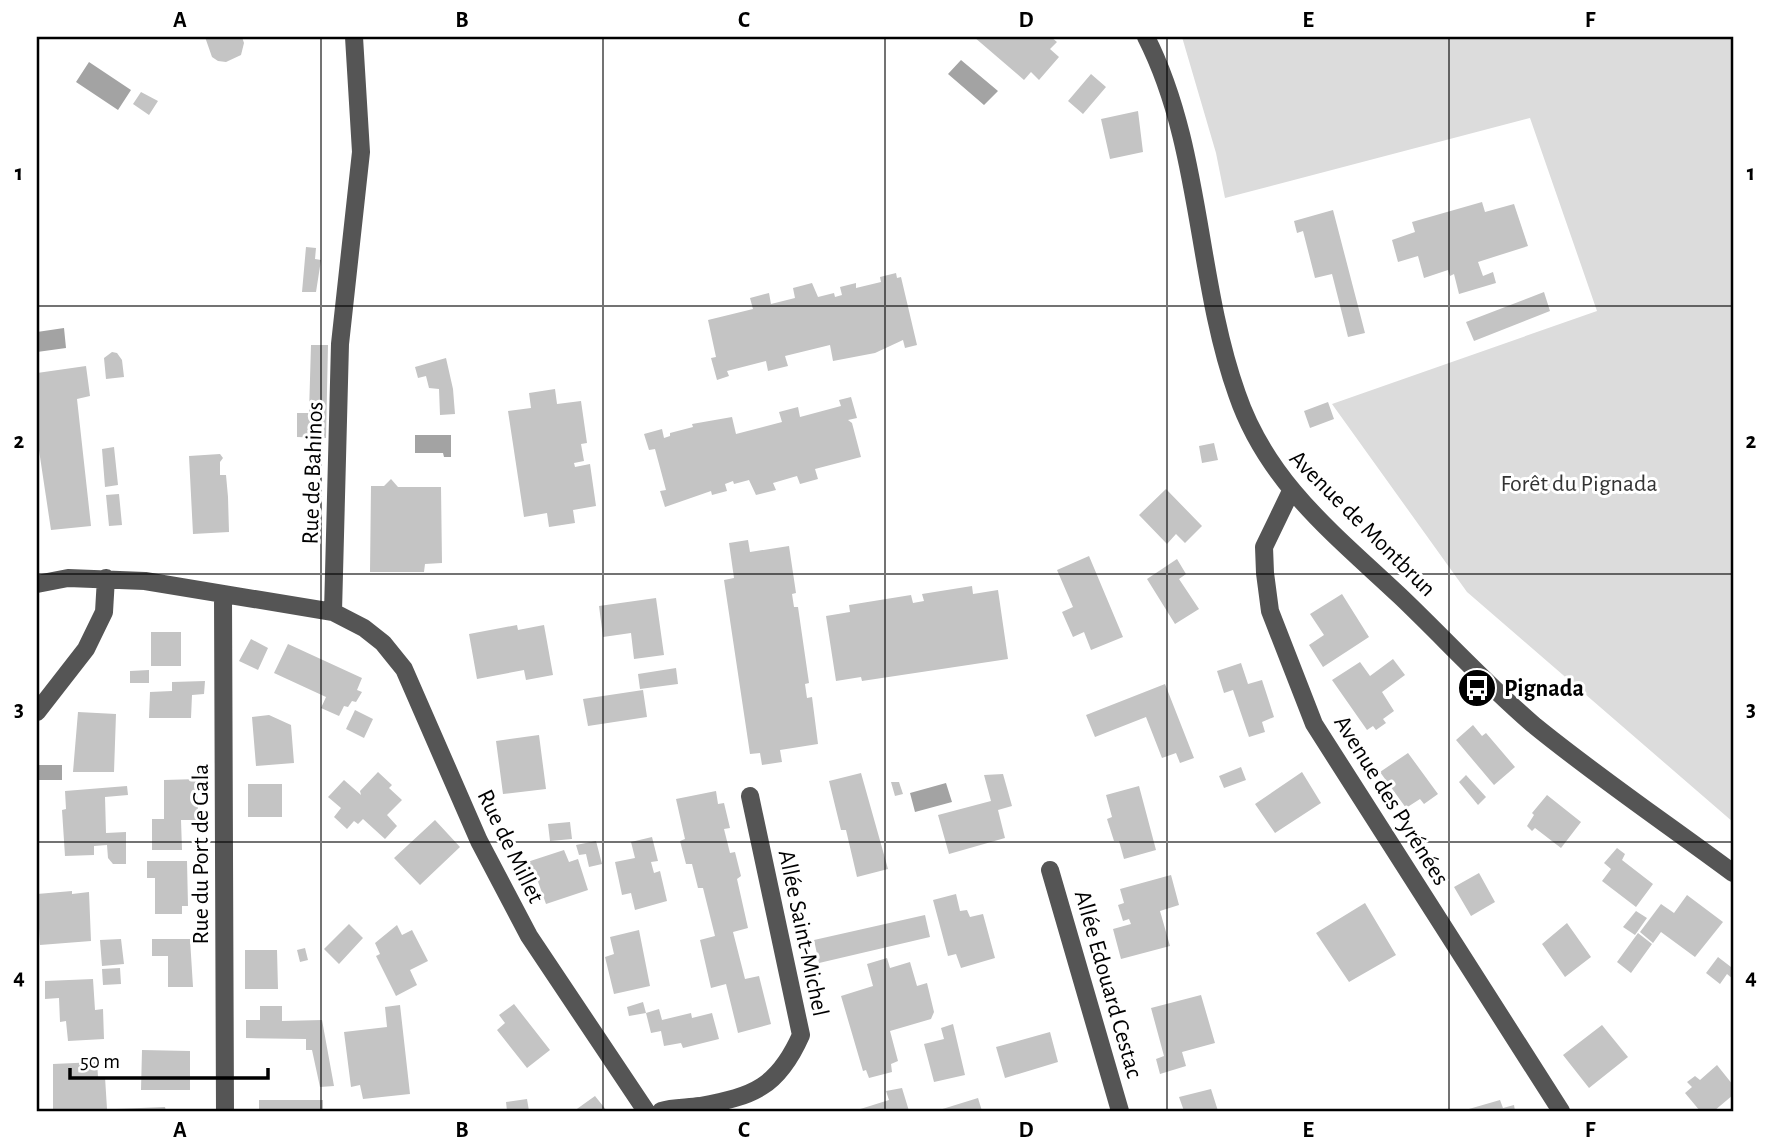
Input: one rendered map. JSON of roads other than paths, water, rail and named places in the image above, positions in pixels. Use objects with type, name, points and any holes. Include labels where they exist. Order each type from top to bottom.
[{"type":"street","name":"Rue de Bahinos","points":[[333,612],[340,344],[361,152],[354,37]]},
{"type":"street","name":"Avenue de Montbrun","points":[[1146,37],[1154,53],[1181,141],[1236,391],[1261,452],[1291,491],[1534,724],[1733,873]]},
{"type":"street","name":"Avenue des Pyrénées","points":[[1291,491],[1264,547],[1265,573],[1270,611],[1314,724],[1561,1111]]},
{"type":"street","points":[[37,584],[68,578],[145,581],[223,596],[333,612]]},
{"type":"street","points":[[37,712],[86,649],[104,612],[106,579]]},
{"type":"street","name":"Rue du Port de Gala","points":[[223,596],[225,1111]]},
{"type":"street","name":"Rue de Millet","points":[[333,612],[364,628],[383,643],[404,669],[479,841],[529,936],[646,1111]]},
{"type":"street","name":"Allée Saint-Michel","points":[[661,1111],[699,1106],[761,1091],[777,1078],[791,1059],[801,1035],[750,796]]},
{"type":"street","name":"Allée Edouard Cestac","points":[[1051,870],[1120,1111]]},
{"type":"place","name":"Pignada","points":[[1477,688]]},
{"type":"park label","name":"Forêt du Pignada","points":[[1579,483]]}]
